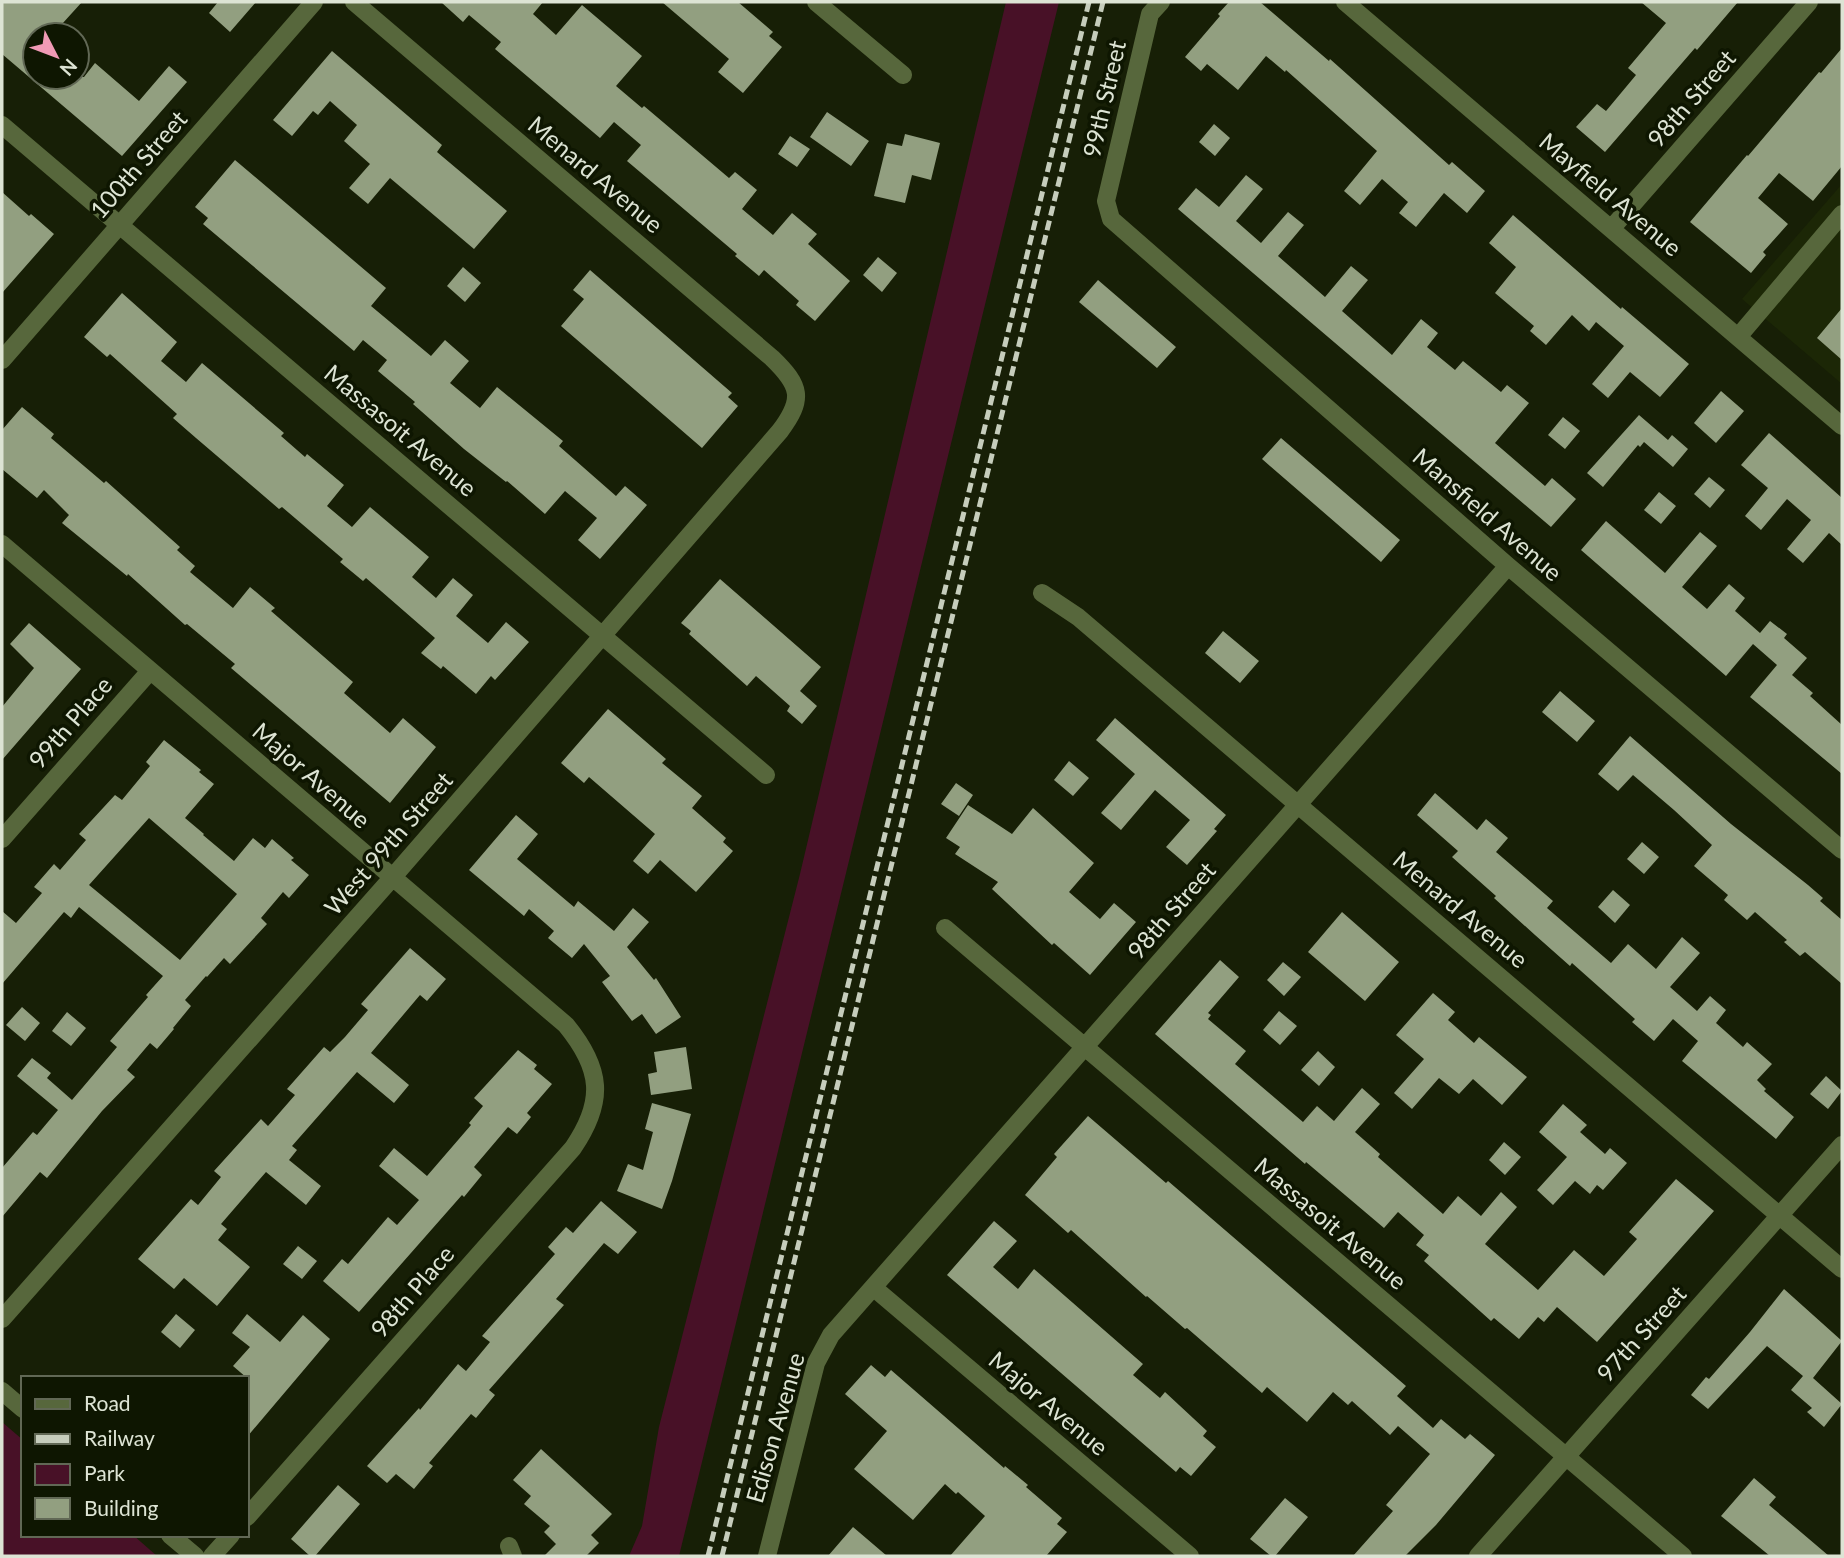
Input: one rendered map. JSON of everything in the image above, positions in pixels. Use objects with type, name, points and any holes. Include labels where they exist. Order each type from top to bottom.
[{"type":"street","name":"100th Street","points":[[2,360],[314,2]]},
{"type":"street","name":"Menard Avenue","points":[[354,2],[772,358],[791,379],[797,392]]},
{"type":"street","points":[[816,2],[904,75]]},
{"type":"street","name":"99th Street","points":[[1107,211],[1106,201],[1150,14],[1161,2]]},
{"type":"street","name":"Mayfield Avenue","points":[[1345,2],[1842,426]]},
{"type":"street","name":"98th Street","points":[[1611,229],[1809,2]]},
{"type":"street","name":"Massasoit Avenue","points":[[2,125],[766,775]]},
{"type":"street","name":"Mansfield Avenue","points":[[1107,211],[1116,226],[1508,566],[1842,850]]},
{"type":"street","points":[[1738,337],[1842,214]]},
{"type":"street","name":"West 99th Street","points":[[2,1319],[393,878],[780,431],[797,403],[797,392]]},
{"type":"street","name":"Major Avenue","points":[[2,544],[565,1025],[580,1042],[589,1061],[596,1089]]},
{"type":"street","name":"98th Street","points":[[874,1288],[1508,566]]},
{"type":"street","name":"Menard Avenue","points":[[1042,593],[1078,617],[1842,1269]]},
{"type":"street","name":"99th Place","points":[[2,839],[150,671]]},
{"type":"street","name":"Massasoit Avenue","points":[[945,929],[1683,1556]]},
{"type":"street","name":"98th Place","points":[[248,1516],[573,1149],[587,1128],[594,1109],[596,1089]]},
{"type":"street","name":"97th Street","points":[[1478,1556],[1842,1145]]},
{"type":"street","name":"Major Avenue","points":[[874,1288],[1190,1556]]},
{"type":"street","name":"Edison Avenue","points":[[766,1556],[816,1363],[831,1335],[874,1288]]},
{"type":"street","points":[[2,1391],[21,1407]]},
{"type":"street","points":[[172,1537],[195,1556]]},
{"type":"street","points":[[212,1556],[229,1537]]},
{"type":"shaded area","points":[[1842,184],[1842,384],[1742,299]]},
{"type":"green space","points":[[1006,2],[1059,2],[679,1556],[629,1556],[642,1526],[659,1427],[800,874]]},
{"type":"green space","points":[[2,1422],[21,1438],[21,1537],[135,1537],[157,1556],[2,1556]]},
{"type":"building","points":[[2,2],[82,2],[65,21],[21,21],[21,70],[2,54]]},
{"type":"building","points":[[218,2],[256,2],[230,32],[209,13]]},
{"type":"building","points":[[441,2],[543,2],[533,14],[556,35],[582,5],[642,56],[616,86],[642,108],[644,106],[729,178],[735,172],[757,190],[742,209],[773,235],[792,213],[817,234],[808,244],[850,281],[815,321],[796,305],[799,301],[764,270],[759,276],[735,256],[737,254],[627,161],[641,145],[614,122],[600,138],[495,49],[501,42],[469,15],[463,22]]},
{"type":"building","points":[[662,2],[738,2],[773,32],[769,36],[782,47],[743,93],[718,72],[729,59]]},
{"type":"building","points":[[1229,2],[1260,2],[1329,61],[1330,59],[1449,165],[1452,162],[1485,191],[1467,213],[1444,193],[1416,227],[1399,213],[1408,202],[1382,179],[1360,205],[1344,191],[1377,151],[1286,70],[1285,72],[1266,56],[1238,90],[1207,64],[1201,71],[1185,57]]},
{"type":"building","points":[[1641,2],[1738,2],[1605,152],[1576,127],[1597,104],[1606,111],[1636,75],[1628,68],[1666,23]]},
{"type":"building","points":[[1842,48],[1842,166],[1813,201],[1779,173],[1758,198],[1788,224],[1763,252],[1766,255],[1751,273],[1690,222]]},
{"type":"building","points":[[332,51],[442,145],[437,152],[507,211],[474,249],[390,178],[368,204],[349,188],[370,164],[344,141],[357,125],[330,101],[318,115],[313,111],[292,136],[273,120]]},
{"type":"building","points":[[95,63],[139,101],[169,66],[187,82],[122,156],[46,91],[91,91],[91,68]]},
{"type":"building","points":[[827,112],[869,141],[851,166],[810,137]]},
{"type":"building","points":[[1214,124],[1230,138],[1215,156],[1199,142]]},
{"type":"building","points":[[905,134],[940,143],[931,180],[912,175],[905,203],[874,196],[887,143],[902,146]]},
{"type":"building","points":[[790,136],[810,149],[797,167],[778,154]]},
{"type":"building","points":[[235,160],[386,288],[371,306],[431,356],[445,340],[469,361],[450,383],[480,408],[497,387],[563,441],[559,446],[616,496],[625,486],[647,505],[600,559],[578,540],[597,518],[565,491],[545,514],[464,449],[378,371],[387,360],[363,340],[354,351],[203,224],[208,218],[195,207]]},
{"type":"building","points":[[1246,175],[1263,189],[1236,221],[1261,243],[1288,212],[1304,225],[1278,256],[1325,297],[1351,266],[1368,280],[1342,311],[1392,355],[1421,319],[1438,333],[1427,347],[1455,370],[1463,361],[1501,392],[1507,385],[1529,403],[1495,443],[1545,486],[1552,478],[1576,499],[1551,527],[1178,209],[1196,188],[1219,207]]},
{"type":"building","points":[[2,192],[54,234],[2,293]]},
{"type":"building","points":[[1513,215],[1689,364],[1660,397],[1630,372],[1608,398],[1592,384],[1624,346],[1596,322],[1589,331],[1572,315],[1546,345],[1530,331],[1534,326],[1495,293],[1516,267],[1489,243]]},
{"type":"building","points":[[878,257],[897,273],[882,292],[863,275]]},
{"type":"building","points":[[463,267],[481,283],[465,302],[447,286]]},
{"type":"building","points":[[590,270],[732,393],[728,397],[738,406],[702,448],[561,326],[584,299],[573,290]]},
{"type":"building","points":[[1098,280],[1176,347],[1157,368],[1079,302]]},
{"type":"building","points":[[122,293],[177,342],[161,361],[186,382],[202,363],[284,433],[281,436],[305,457],[307,454],[344,485],[327,506],[352,527],[370,507],[429,557],[412,577],[436,598],[453,578],[473,595],[456,616],[488,643],[506,622],[529,642],[495,680],[491,676],[476,694],[443,666],[441,669],[421,653],[435,638],[366,578],[363,581],[340,562],[343,559],[282,507],[279,509],[173,418],[177,414],[110,354],[107,357],[84,337]]},
{"type":"building","points":[[1842,308],[1842,360],[1817,338]]},
{"type":"building","points":[[1721,391],[1744,411],[1716,443],[1694,423]]},
{"type":"building","points":[[22,407],[54,434],[51,438],[104,483],[106,481],[180,547],[177,550],[195,566],[190,572],[233,608],[250,587],[275,608],[271,611],[353,682],[344,693],[390,733],[403,718],[436,747],[390,803],[231,668],[235,664],[185,625],[128,574],[127,576],[62,523],[69,515],[44,490],[37,498],[2,469],[2,430]]},
{"type":"building","points":[[1639,415],[1668,440],[1672,435],[1688,449],[1673,467],[1644,442],[1640,447],[1638,445],[1603,487],[1587,473]]},
{"type":"building","points":[[1563,417],[1580,431],[1565,449],[1548,435]]},
{"type":"building","points":[[1769,433],[1842,498],[1842,545],[1829,533],[1803,563],[1787,549],[1811,520],[1787,499],[1761,530],[1745,516],[1768,488],[1741,465]]},
{"type":"building","points":[[1281,438],[1400,540],[1381,562],[1262,459]]},
{"type":"building","points":[[1709,477],[1725,490],[1710,508],[1694,494]]},
{"type":"building","points":[[1659,492],[1676,506],[1661,524],[1644,510]]},
{"type":"building","points":[[1606,521],[1665,573],[1700,532],[1717,546],[1682,587],[1707,609],[1729,584],[1745,598],[1735,611],[1760,633],[1770,621],[1787,634],[1784,638],[1807,658],[1792,675],[1813,693],[1810,696],[1842,725],[1842,774],[1750,697],[1777,665],[1753,644],[1726,676],[1581,550]]},
{"type":"building","points":[[720,579],[821,667],[800,691],[817,706],[802,724],[787,711],[790,706],[756,676],[747,686],[689,634],[691,631],[681,623]]},
{"type":"building","points":[[29,623],[81,669],[2,760],[2,707],[34,668],[10,644]]},
{"type":"building","points":[[1223,631],[1259,661],[1240,683],[1205,653]]},
{"type":"building","points":[[1560,691],[1595,721],[1577,742],[1542,712]]},
{"type":"building","points":[[608,709],[666,759],[662,763],[702,796],[692,808],[726,838],[723,842],[733,851],[696,892],[660,860],[648,874],[633,861],[655,834],[589,777],[584,783],[561,763]]},
{"type":"building","points":[[1115,718],[1226,815],[1214,829],[1217,831],[1187,865],[1166,847],[1190,820],[1155,790],[1121,830],[1101,813],[1135,774],[1096,740]]},
{"type":"building","points":[[1630,736],[1731,824],[1823,898],[1820,901],[1842,920],[1842,984],[1805,952],[1800,956],[1784,942],[1787,940],[1755,912],[1747,920],[1724,900],[1728,895],[1694,866],[1712,845],[1674,810],[1633,775],[1618,791],[1598,774]]},
{"type":"building","points":[[164,740],[214,784],[185,818],[234,861],[253,838],[265,848],[272,839],[309,875],[289,898],[283,892],[261,918],[267,924],[230,964],[224,958],[206,976],[185,1000],[191,1006],[174,1029],[157,1049],[150,1043],[127,1070],[135,1077],[102,1111],[47,1178],[40,1172],[2,1217],[2,1168],[33,1132],[37,1135],[58,1110],[17,1076],[32,1058],[51,1073],[47,1078],[72,1100],[117,1047],[110,1041],[163,976],[79,907],[71,918],[64,912],[2,984],[2,911],[16,923],[42,893],[34,887],[54,864],[60,870],[86,840],[79,834],[115,795],[122,800],[150,766],[146,762]],"holes":[[[149,818],[237,894],[180,960],[89,885]]]},
{"type":"building","points":[[1069,761],[1089,778],[1073,796],[1054,780]]},
{"type":"building","points":[[956,783],[973,795],[959,816],[941,804]]},
{"type":"building","points":[[1435,793],[1477,830],[1486,819],[1508,838],[1496,852],[1553,901],[1547,908],[1611,963],[1628,944],[1656,969],[1682,937],[1700,953],[1670,987],[1697,1011],[1710,996],[1726,1010],[1716,1023],[1743,1047],[1747,1042],[1772,1064],[1757,1080],[1766,1089],[1764,1091],[1794,1117],[1776,1139],[1682,1061],[1698,1041],[1673,1019],[1654,1041],[1632,1022],[1635,1019],[1572,963],[1570,966],[1452,857],[1458,851],[1417,815]]},
{"type":"building","points":[[968,805],[1012,834],[1033,808],[1094,863],[1069,892],[1100,919],[1114,903],[1136,922],[1090,975],[1054,943],[1052,945],[992,889],[998,882],[955,854],[960,847],[946,838]]},
{"type":"building","points":[[516,815],[538,834],[517,859],[574,907],[578,901],[614,931],[633,908],[649,922],[627,947],[654,980],[656,978],[681,1017],[656,1034],[642,1014],[632,1021],[602,982],[610,976],[584,944],[572,958],[548,938],[554,931],[529,909],[524,916],[469,870]]},
{"type":"building","points":[[1642,842],[1659,857],[1644,874],[1627,859]]},
{"type":"building","points":[[1613,890],[1630,905],[1615,923],[1598,907]]},
{"type":"building","points":[[1342,912],[1399,962],[1365,1001],[1308,952]]},
{"type":"building","points":[[410,948],[446,979],[427,1001],[420,995],[371,1053],[409,1085],[394,1103],[357,1072],[292,1146],[297,1150],[289,1160],[321,1186],[306,1205],[266,1172],[221,1224],[227,1229],[218,1240],[250,1267],[217,1306],[184,1278],[174,1289],[138,1259],[191,1199],[198,1205],[221,1177],[214,1171],[261,1119],[268,1126],[295,1095],[287,1089],[324,1047],[330,1052],[345,1037],[368,1010],[361,1004]]},
{"type":"building","points":[[1220,960],[1239,977],[1208,1013],[1211,1015],[1208,1019],[1246,1051],[1235,1064],[1303,1122],[1317,1106],[1334,1121],[1362,1088],[1380,1104],[1355,1132],[1380,1154],[1378,1157],[1443,1214],[1458,1196],[1481,1216],[1501,1192],[1517,1207],[1485,1244],[1538,1290],[1574,1250],[1604,1276],[1637,1239],[1629,1232],[1676,1179],[1714,1211],[1597,1342],[1557,1307],[1544,1322],[1538,1317],[1519,1339],[1494,1318],[1491,1321],[1424,1261],[1429,1255],[1416,1245],[1424,1235],[1398,1212],[1384,1228],[1306,1162],[1305,1164],[1155,1034]]},
{"type":"building","points":[[1283,962],[1301,977],[1284,996],[1267,980]]},
{"type":"building","points":[[1433,993],[1455,1012],[1448,1020],[1474,1043],[1479,1037],[1527,1077],[1502,1105],[1473,1079],[1459,1094],[1439,1078],[1412,1109],[1394,1093],[1424,1059],[1396,1035]]},
{"type":"building","points":[[22,1007],[40,1023],[25,1041],[6,1025]]},
{"type":"building","points":[[1279,1011],[1297,1026],[1280,1045],[1263,1030]]},
{"type":"building","points":[[67,1012],[86,1028],[71,1046],[52,1031]]},
{"type":"building","points":[[686,1047],[692,1089],[651,1095],[648,1074],[657,1072],[654,1052]]},
{"type":"building","points":[[518,1050],[537,1065],[534,1069],[552,1084],[527,1113],[531,1117],[517,1134],[508,1127],[474,1167],[482,1175],[359,1312],[323,1281],[342,1259],[348,1264],[388,1217],[397,1225],[419,1200],[379,1166],[394,1148],[427,1176],[471,1125],[469,1123],[483,1106],[474,1098]]},
{"type":"building","points":[[1318,1051],[1335,1067],[1319,1086],[1301,1070]]},
{"type":"building","points":[[1826,1076],[1842,1091],[1828,1109],[1810,1094]]},
{"type":"building","points":[[652,1103],[691,1114],[662,1209],[617,1191],[628,1164],[643,1170],[653,1132],[645,1129]]},
{"type":"building","points":[[1563,1104],[1587,1125],[1580,1132],[1605,1154],[1610,1148],[1627,1163],[1603,1190],[1597,1185],[1590,1194],[1575,1181],[1553,1205],[1537,1190],[1567,1157],[1539,1132]]},
{"type":"building","points":[[1088,1116],[1166,1183],[1168,1181],[1406,1386],[1397,1396],[1433,1428],[1441,1419],[1465,1439],[1470,1434],[1495,1455],[1436,1525],[1405,1556],[1353,1556],[1393,1511],[1386,1505],[1430,1454],[1398,1426],[1390,1435],[1352,1401],[1348,1405],[1333,1392],[1307,1422],[1267,1387],[1262,1393],[1187,1328],[1146,1297],[1071,1230],[1068,1233],[1025,1195],[1057,1157],[1054,1154]]},
{"type":"building","points":[[1504,1142],[1521,1157],[1505,1175],[1489,1160]]},
{"type":"building","points":[[601,1201],[637,1232],[618,1254],[604,1243],[556,1299],[564,1305],[489,1390],[495,1395],[476,1418],[471,1414],[429,1463],[433,1466],[414,1489],[396,1474],[387,1483],[367,1466],[419,1408],[420,1410],[458,1364],[466,1371],[490,1342],[482,1336],[555,1254],[548,1247],[566,1227],[573,1233]]},
{"type":"building","points":[[994,1221],[1017,1241],[993,1267],[1018,1289],[1034,1269],[1143,1364],[1133,1375],[1160,1398],[1165,1392],[1207,1431],[1203,1436],[1216,1447],[1191,1476],[1180,1467],[1176,1472],[947,1275]]},
{"type":"building","points":[[298,1246],[317,1261],[302,1279],[283,1264]]},
{"type":"building","points":[[1784,1289],[1842,1341],[1813,1378],[1842,1404],[1824,1427],[1807,1412],[1812,1408],[1791,1390],[1803,1376],[1767,1346],[1708,1409],[1691,1395],[1706,1377],[1709,1379]]},
{"type":"building","points":[[176,1314],[195,1330],[180,1348],[161,1332]]},
{"type":"building","points":[[247,1314],[280,1342],[303,1315],[330,1339],[248,1436],[248,1376],[233,1366],[250,1347],[232,1333]]},
{"type":"building","points":[[871,1365],[885,1377],[891,1370],[1004,1468],[1005,1466],[1028,1485],[1026,1487],[1062,1518],[1057,1524],[1067,1532],[1046,1556],[950,1556],[985,1516],[945,1484],[913,1520],[854,1469],[887,1431],[845,1394]]},
{"type":"building","points":[[541,1449],[612,1514],[591,1535],[599,1543],[586,1556],[544,1556],[556,1544],[544,1532],[550,1526],[524,1504],[531,1496],[513,1480]]},
{"type":"building","points":[[1754,1478],[1776,1497],[1769,1505],[1829,1556],[1770,1556],[1721,1516]]},
{"type":"building","points":[[338,1485],[360,1504],[315,1556],[310,1556],[291,1539]]},
{"type":"building","points":[[1285,1498],[1308,1517],[1275,1556],[1271,1556],[1250,1539]]},
{"type":"building","points":[[853,1527],[887,1556],[828,1556]]},
{"type":"railway","points":[[708,1556],[1089,2]]},
{"type":"railway","points":[[722,1556],[1103,2]]}]
